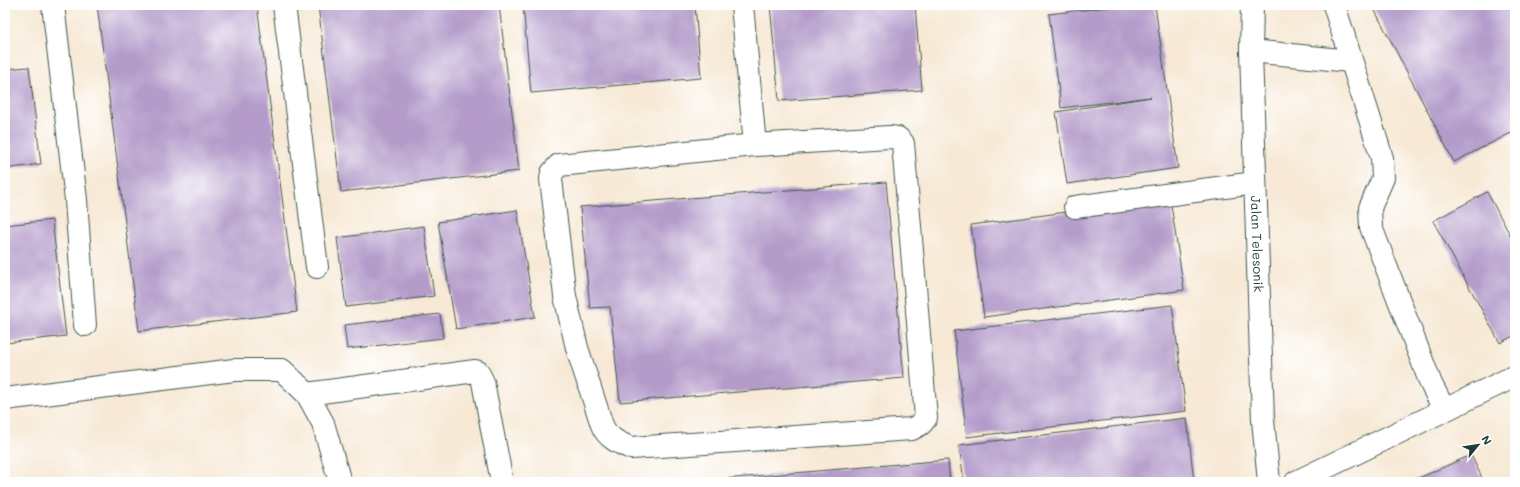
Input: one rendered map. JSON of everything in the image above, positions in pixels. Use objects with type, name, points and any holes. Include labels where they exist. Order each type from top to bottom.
[{"type":"street","points":[[53,5],[76,200],[84,325]]},
{"type":"street","points":[[284,5],[317,267]]},
{"type":"street","points":[[742,5],[754,145]]},
{"type":"street","name":"Jalan Telesonik","points":[[1252,5],[1251,51],[1266,481]]},
{"type":"street","points":[[1334,5],[1350,61],[1382,158],[1384,178],[1370,208],[1371,227],[1431,384],[1444,409]]},
{"type":"street","points":[[1251,51],[1350,61]]},
{"type":"street","points":[[889,137],[898,138],[903,143],[926,418],[921,424],[912,429],[631,448],[617,443],[605,432],[602,425],[568,311],[555,210],[552,173],[559,165],[754,145],[889,137]]},
{"type":"street","points":[[1075,207],[1255,184]]},
{"type":"street","points":[[5,399],[234,370],[282,370],[307,394],[323,423],[340,482]]},
{"type":"street","points":[[307,394],[475,371],[478,372],[483,382],[502,482]]},
{"type":"street","points":[[1296,482],[1444,409],[1515,376]]},
{"type":"building","points":[[97,5],[257,5],[297,312],[139,331]]},
{"type":"building","points":[[318,5],[499,5],[519,171],[341,192]]},
{"type":"building","points":[[523,5],[695,5],[701,78],[531,93]]},
{"type":"building","points":[[770,5],[915,5],[922,90],[779,101]]},
{"type":"building","points":[[1124,5],[1155,5],[1178,168],[1067,184],[1056,112],[1151,97],[1061,108],[1049,14]]},
{"type":"building","points":[[1372,5],[1515,5],[1515,131],[1454,162]]},
{"type":"building","points":[[29,67],[41,164],[5,169],[5,69]]},
{"type":"building","points":[[886,182],[904,378],[620,402],[610,307],[590,308],[580,207]]},
{"type":"building","points":[[1487,192],[1515,244],[1515,335],[1500,343],[1433,221]]},
{"type":"building","points":[[1170,198],[1184,290],[984,317],[971,225]]},
{"type":"building","points":[[517,210],[535,317],[456,329],[438,222]]},
{"type":"building","points":[[52,220],[66,336],[5,343],[5,225]]},
{"type":"building","points":[[424,226],[434,296],[346,307],[337,238]]},
{"type":"building","points":[[1172,305],[1186,411],[967,437],[954,331]]},
{"type":"building","points":[[440,314],[443,338],[347,349],[344,325]]},
{"type":"building","points":[[1187,418],[1194,482],[964,482],[959,445]]},
{"type":"building","points":[[1471,455],[1484,482],[1410,482]]},
{"type":"building","points":[[948,460],[950,482],[699,482],[699,481]]}]
